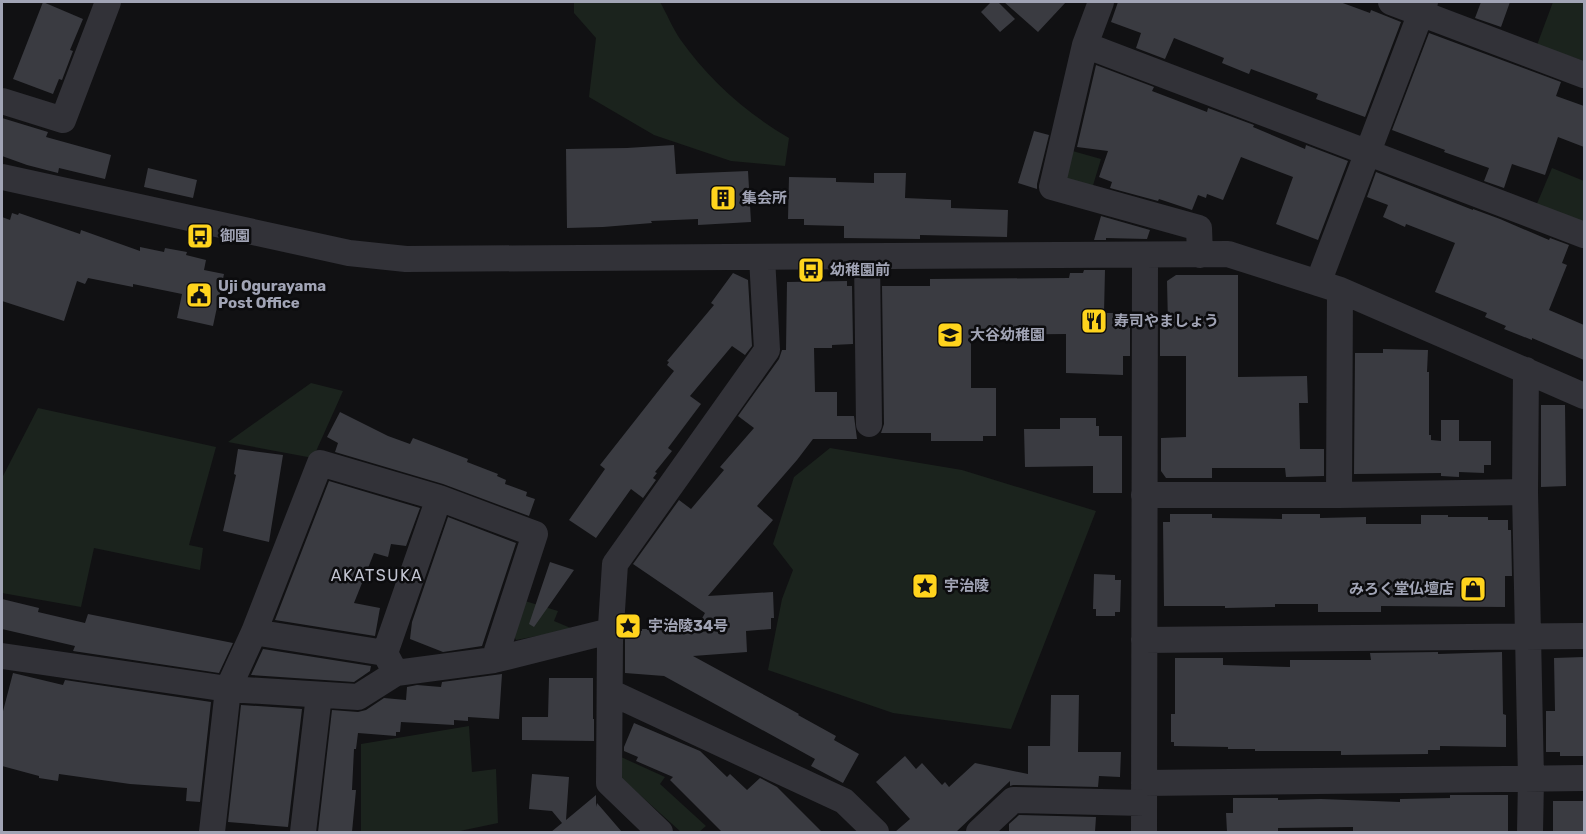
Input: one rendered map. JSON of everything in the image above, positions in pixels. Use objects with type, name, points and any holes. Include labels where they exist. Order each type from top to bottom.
[{"type":"street","points":[[2,101],[63,120],[108,2]]},
{"type":"street","points":[[1101,2],[1085,45],[1052,187],[1199,228],[1200,255]]},
{"type":"street","points":[[1391,2],[1423,7],[1584,75]]},
{"type":"street","points":[[1339,495],[1329,286],[1368,153],[1423,7]]},
{"type":"street","points":[[1085,45],[1584,235]]},
{"type":"street","points":[[2,177],[349,253],[406,259],[1228,254],[1329,286],[1583,393]]},
{"type":"street","points":[[1144,832],[1145,255]]},
{"type":"street","points":[[867,256],[869,424]]},
{"type":"street","points":[[651,830],[609,783],[610,631],[615,564],[767,350],[762,257]]},
{"type":"street","points":[[1526,370],[1525,492],[1530,832]]},
{"type":"street","points":[[212,832],[228,689],[254,632],[320,463],[439,498],[535,534],[494,660]]},
{"type":"street","points":[[1144,495],[1525,492]]},
{"type":"street","points":[[2,656],[228,689],[358,697],[390,663],[439,498]]},
{"type":"street","points":[[254,632],[390,663],[494,660],[610,631]]},
{"type":"street","points":[[1144,640],[1584,636]]},
{"type":"street","points":[[609,692],[844,801],[876,832]]},
{"type":"street","points":[[303,832],[319,695]]},
{"type":"street","points":[[979,832],[1013,800],[1531,778],[1584,778]]},
{"type":"shaded area","points":[[574,2],[660,2],[680,39],[715,81],[758,118],[789,138],[785,166],[731,161],[654,135],[589,97],[596,38],[574,13]]},
{"type":"shaded area","points":[[1553,2],[1584,2],[1584,61],[1537,45]]},
{"type":"shaded area","points":[[1069,150],[1101,159],[1091,192],[1062,183]]},
{"type":"shaded area","points":[[1552,168],[1584,181],[1584,225],[1536,206]]},
{"type":"shaded area","points":[[311,383],[343,391],[313,458],[228,442]]},
{"type":"shaded area","points":[[38,408],[216,447],[189,545],[203,548],[200,570],[94,548],[81,607],[2,593],[2,478]]},
{"type":"shaded area","points":[[830,448],[962,470],[1096,511],[1011,729],[893,713],[768,670],[782,599],[793,570],[773,544],[794,477]]},
{"type":"shaded area","points":[[525,601],[558,611],[554,621],[573,629],[516,640],[514,636]]},
{"type":"shaded area","points":[[469,726],[472,772],[496,769],[498,823],[455,832],[361,832],[361,744]]},
{"type":"shaded area","points":[[621,757],[665,777],[660,784],[706,826],[699,832],[681,832],[620,777]]},
{"type":"building","points":[[43,2],[83,19],[70,50],[73,51],[62,80],[59,79],[53,94],[13,79]]},
{"type":"building","points":[[991,2],[998,2],[1015,19],[1000,32],[981,12]]},
{"type":"building","points":[[1004,2],[1066,2],[1038,32]]},
{"type":"building","points":[[1118,2],[1340,2],[1370,13],[1371,10],[1401,22],[1365,117],[1316,99],[1318,94],[1251,69],[1249,74],[1222,63],[1224,58],[1174,38],[1165,59],[1136,48],[1141,33],[1111,22]]},
{"type":"building","points":[[1481,2],[1510,2],[1501,27],[1475,18]]},
{"type":"building","points":[[1429,33],[1561,82],[1556,96],[1584,106],[1584,147],[1558,137],[1545,175],[1512,164],[1504,188],[1484,181],[1489,168],[1392,130]]},
{"type":"building","points":[[1096,65],[1154,87],[1152,91],[1207,112],[1208,108],[1254,125],[1253,127],[1305,149],[1306,145],[1348,161],[1318,240],[1276,224],[1293,177],[1241,157],[1223,200],[1207,194],[1206,198],[1198,195],[1192,210],[1159,199],[1158,201],[1110,188],[1112,182],[1099,177],[1108,151],[1077,147]]},
{"type":"building","points":[[2,118],[48,132],[46,137],[111,155],[105,179],[59,168],[58,173],[2,156]]},
{"type":"building","points":[[1034,131],[1049,135],[1037,189],[1018,183]]},
{"type":"building","points":[[674,145],[676,174],[748,171],[751,222],[698,225],[698,219],[567,228],[566,149]]},
{"type":"building","points":[[148,168],[197,180],[193,198],[144,187]]},
{"type":"building","points":[[1376,172],[1549,240],[1550,238],[1569,245],[1562,263],[1567,265],[1549,310],[1584,325],[1584,360],[1504,329],[1506,326],[1485,317],[1487,313],[1435,292],[1455,243],[1406,224],[1405,227],[1383,217],[1388,205],[1367,197]]},
{"type":"building","points":[[874,173],[906,173],[905,198],[951,200],[951,208],[1008,210],[1007,237],[920,235],[920,239],[844,238],[844,226],[804,225],[804,219],[788,219],[789,177],[836,178],[836,182],[874,183]]},
{"type":"building","points":[[12,213],[18,215],[19,213],[80,234],[81,230],[140,251],[140,247],[164,252],[165,248],[187,252],[186,255],[206,260],[204,270],[224,274],[213,326],[177,318],[182,294],[88,278],[85,284],[77,281],[64,321],[2,301],[2,217],[10,220]]},
{"type":"building","points":[[1101,216],[1150,230],[1147,239],[1094,240]]},
{"type":"building","points":[[1084,270],[1105,270],[1104,313],[1124,313],[1124,324],[1130,324],[1130,356],[1123,356],[1123,375],[1066,373],[1066,334],[971,335],[971,388],[996,388],[996,436],[983,436],[983,441],[931,441],[931,433],[881,433],[884,424],[882,286],[930,286],[930,279],[1069,278],[1070,273],[1083,273]]},
{"type":"building","points":[[733,273],[748,280],[752,346],[745,355],[732,346],[690,396],[701,404],[668,448],[672,451],[655,472],[657,473],[653,478],[656,480],[643,498],[631,489],[596,538],[569,520],[605,469],[600,465],[674,371],[667,365],[669,362],[667,361],[714,305],[711,303]]},
{"type":"building","points":[[1176,275],[1238,275],[1238,377],[1307,376],[1308,403],[1299,403],[1300,449],[1324,449],[1324,476],[1286,477],[1285,468],[1212,468],[1212,478],[1166,478],[1161,471],[1161,438],[1186,437],[1186,356],[1160,356],[1160,324],[1168,324],[1167,281]]},
{"type":"building","points":[[847,281],[847,286],[852,286],[853,344],[832,345],[832,348],[814,348],[815,392],[837,392],[837,416],[854,416],[857,439],[813,439],[757,506],[773,520],[708,596],[773,592],[774,618],[771,618],[771,629],[746,631],[747,652],[693,656],[799,714],[836,736],[834,740],[859,754],[843,783],[811,766],[815,759],[664,676],[625,673],[625,639],[638,638],[639,631],[647,629],[647,626],[654,627],[654,624],[706,627],[700,622],[705,613],[633,564],[679,500],[691,509],[724,470],[720,467],[754,428],[738,416],[779,359],[782,350],[786,350],[787,282]]},
{"type":"building","points":[[1383,349],[1428,350],[1429,435],[1431,435],[1431,440],[1441,441],[1441,420],[1459,420],[1459,441],[1491,441],[1491,465],[1484,465],[1484,473],[1459,472],[1459,477],[1441,476],[1441,473],[1354,474],[1355,353],[1383,353]]},
{"type":"building","points":[[1541,405],[1565,405],[1566,486],[1541,487]]},
{"type":"building","points":[[340,412],[388,436],[410,444],[413,438],[468,459],[467,462],[498,474],[497,476],[506,480],[505,484],[527,492],[526,496],[535,499],[529,516],[443,484],[335,452],[338,443],[327,437]]},
{"type":"building","points":[[1060,418],[1096,418],[1099,436],[1122,436],[1122,493],[1093,493],[1093,466],[1025,467],[1024,429],[1060,429]]},
{"type":"building","points":[[238,449],[283,455],[269,542],[223,531],[236,475],[234,474]]},
{"type":"building","points":[[329,481],[420,508],[406,546],[391,544],[388,557],[374,553],[354,603],[380,608],[375,636],[275,620]]},
{"type":"building","points":[[1170,514],[1212,514],[1212,518],[1282,519],[1282,514],[1320,514],[1320,518],[1366,517],[1366,524],[1421,524],[1421,515],[1488,517],[1488,520],[1508,520],[1508,530],[1511,530],[1512,576],[1505,576],[1505,607],[1381,606],[1381,612],[1318,612],[1318,604],[1275,604],[1275,607],[1225,608],[1225,606],[1164,606],[1163,522],[1170,522]]},
{"type":"building","points":[[448,517],[516,543],[482,646],[443,652],[410,639],[412,622]]},
{"type":"building","points":[[550,562],[574,570],[534,627],[529,624]]},
{"type":"building","points":[[1094,574],[1115,575],[1115,580],[1121,580],[1120,612],[1115,612],[1115,616],[1096,616],[1096,609],[1093,609]]},
{"type":"building","points":[[2,599],[39,608],[38,612],[85,623],[88,614],[233,643],[219,673],[73,651],[75,646],[2,629]]},
{"type":"building","points":[[263,649],[371,666],[370,671],[354,682],[251,675]]},
{"type":"building","points":[[1438,652],[1438,654],[1502,652],[1506,747],[1440,746],[1440,750],[1428,750],[1428,754],[1341,755],[1341,751],[1255,751],[1255,749],[1228,749],[1228,747],[1174,746],[1174,742],[1171,742],[1171,714],[1175,714],[1175,658],[1223,658],[1223,665],[1290,667],[1290,660],[1371,660],[1370,653]]},
{"type":"building","points":[[1584,657],[1584,756],[1560,756],[1560,752],[1546,752],[1546,711],[1555,711],[1554,658]]},
{"type":"building","points":[[13,673],[63,685],[65,680],[211,702],[200,802],[186,801],[187,788],[130,784],[59,774],[58,781],[39,778],[39,776],[2,766],[2,715]]},
{"type":"building","points":[[502,674],[499,719],[468,717],[468,721],[454,720],[454,725],[401,722],[400,732],[396,732],[396,736],[358,733],[356,749],[354,749],[352,790],[356,790],[352,832],[318,832],[332,710],[358,712],[366,710],[384,698],[406,700],[407,687],[417,685],[441,687],[442,682]]},
{"type":"building","points":[[549,678],[593,678],[594,741],[522,740],[522,717],[548,717]]},
{"type":"building","points":[[1051,695],[1079,695],[1078,752],[1121,752],[1120,777],[1099,776],[1098,787],[1010,786],[1010,781],[956,832],[895,832],[910,819],[876,782],[905,756],[916,769],[922,763],[942,785],[945,782],[949,787],[975,763],[1028,774],[1028,746],[1050,746]]},
{"type":"building","points":[[241,705],[302,709],[288,827],[228,822]]},
{"type":"building","points":[[634,723],[700,751],[727,777],[730,774],[747,790],[760,778],[777,787],[822,832],[722,832],[670,780],[673,777],[636,761],[638,757],[624,751]]},
{"type":"building","points":[[532,774],[569,777],[566,820],[596,795],[596,807],[597,803],[622,832],[551,832],[562,823],[552,811],[529,809]]},
{"type":"building","points":[[1450,795],[1508,795],[1508,832],[1353,832],[1353,827],[1278,828],[1278,832],[1227,832],[1226,813],[1233,813],[1233,798],[1400,802],[1400,799],[1450,798]]},
{"type":"building","points":[[1553,801],[1584,801],[1584,831],[1553,832]]},
{"type":"building","points":[[1019,815],[1096,817],[1095,832],[1009,832],[1009,824]]},
{"type":"place","name":"集会所","points":[[723,198]]},
{"type":"place","name":"御園","points":[[200,236]]},
{"type":"place","name":"幼稚園前","points":[[811,270]]},
{"type":"place","name":"Uji Ogurayama Post Office","points":[[199,295]]},
{"type":"place","name":"寿司やましょう","points":[[1094,321]]},
{"type":"place","name":"大谷幼稚園","points":[[950,335]]},
{"type":"place","name":"宇治陵","points":[[925,586]]},
{"type":"place","name":"みろく堂仏壇店","points":[[1473,589]]},
{"type":"place","name":"宇治陵34号","points":[[628,626]]},
{"type":"district","name":"AKATSUKA","points":[[377,575]]}]
